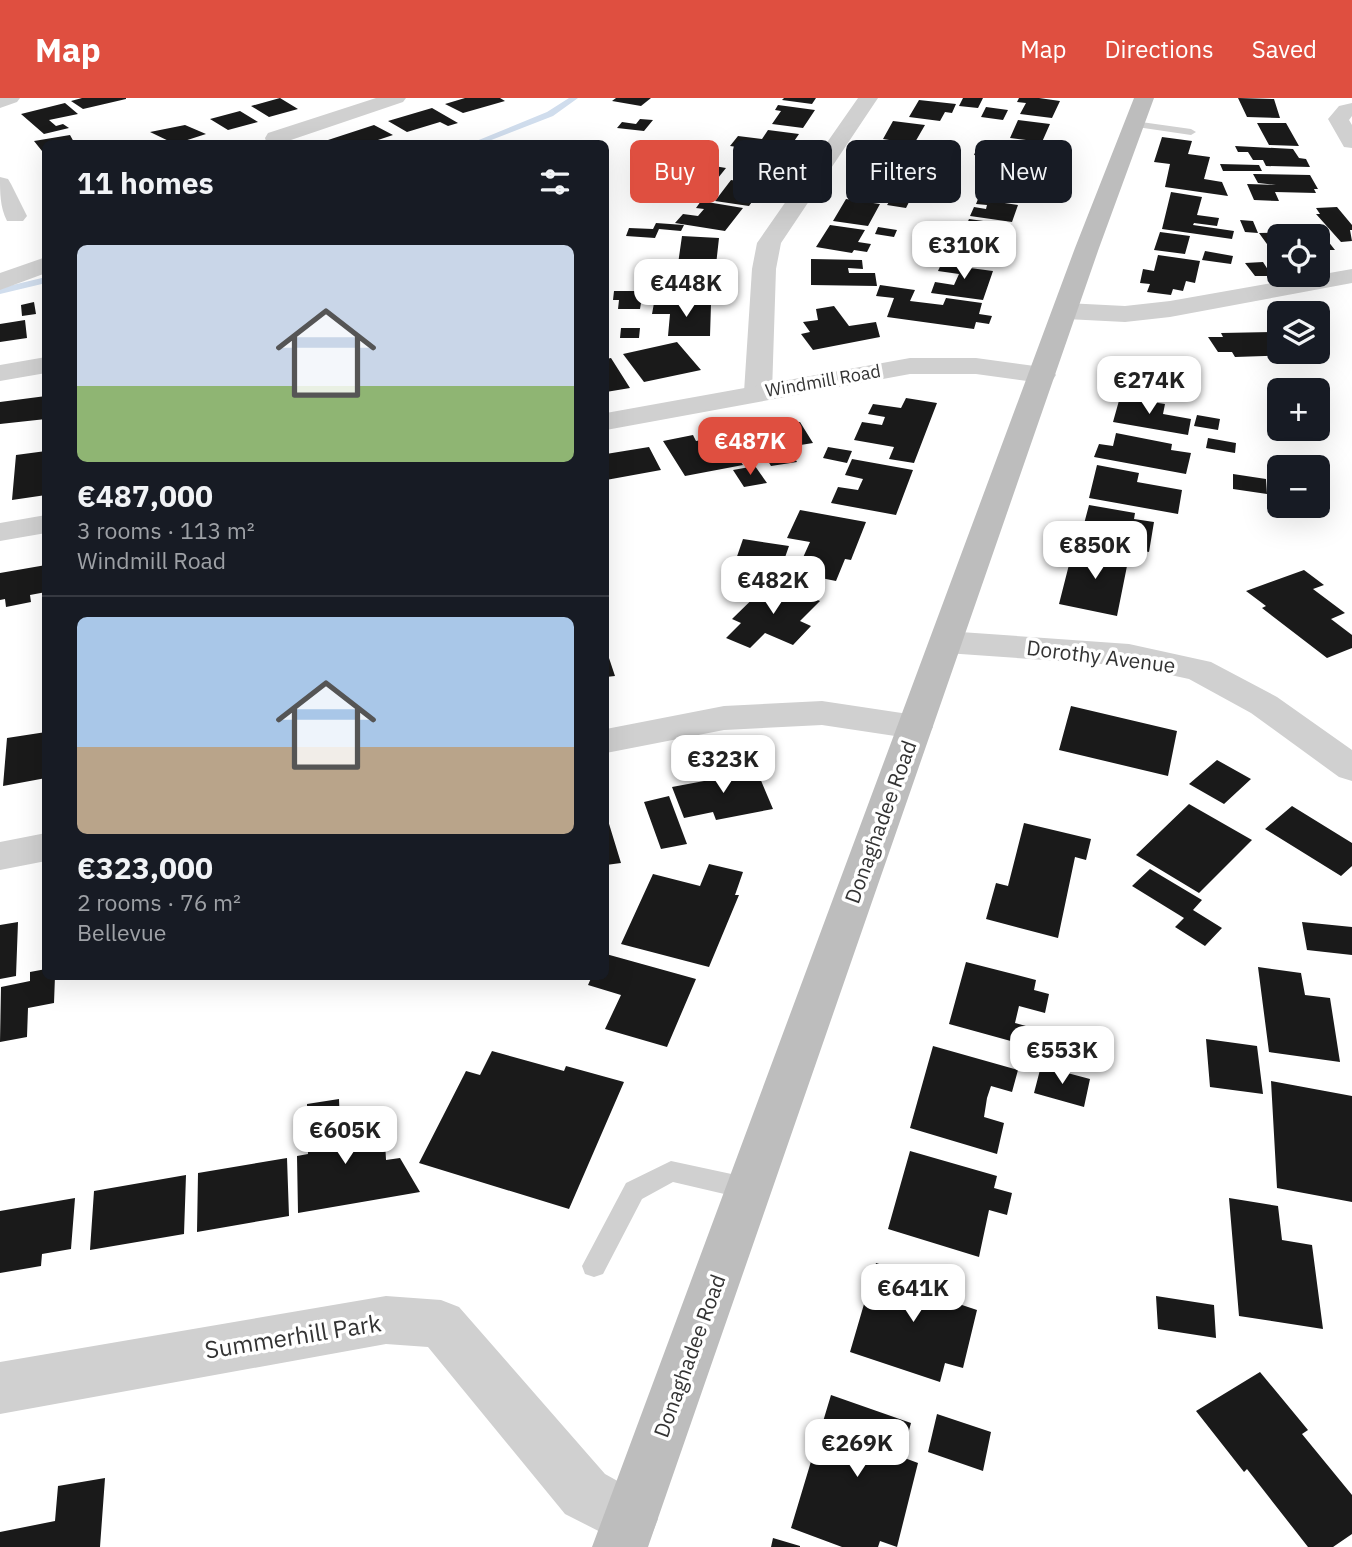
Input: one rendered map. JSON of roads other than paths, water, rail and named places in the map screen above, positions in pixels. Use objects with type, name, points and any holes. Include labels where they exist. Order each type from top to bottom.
[{"type":"main road","name":"Donaghadee Road","points":[[625,1533],[1144,98]]},
{"type":"street","points":[[0,102],[10,98]]},
{"type":"street","points":[[277,140],[276,138],[396,98]]},
{"type":"street","points":[[758,392],[764,269],[769,243],[868,98]]},
{"type":"street","points":[[1352,110],[1346,110],[1338,119],[1352,142]]},
{"type":"street","points":[[0,184],[15,216]]},
{"type":"street","points":[[0,282],[42,266]]},
{"type":"street","points":[[1066,310],[1125,314],[1170,309],[1352,276]]},
{"type":"street","points":[[0,373],[42,366]]},
{"type":"street","name":"Windmill Road","points":[[609,421],[910,366],[976,366],[1042,375]]},
{"type":"street","points":[[0,532],[42,525]]},
{"type":"street","name":"Dorothy Avenue","points":[[946,642],[1129,655],[1199,670],[1264,705],[1352,768]]},
{"type":"street","points":[[609,740],[724,719],[810,714],[884,721],[915,727]]},
{"type":"street","points":[[0,856],[42,848]]},
{"type":"street","name":"Summerhill Park","points":[[0,1388],[386,1320],[441,1324],[585,1494],[625,1533]]},
{"type":"lane","points":[[1134,124],[1191,132]]},
{"type":"lane","points":[[594,1266],[634,1191],[671,1171],[750,1189]]},
{"type":"waterway","points":[[483,140],[550,114],[574,98]]},
{"type":"waterway","points":[[0,291],[42,281]]}]
